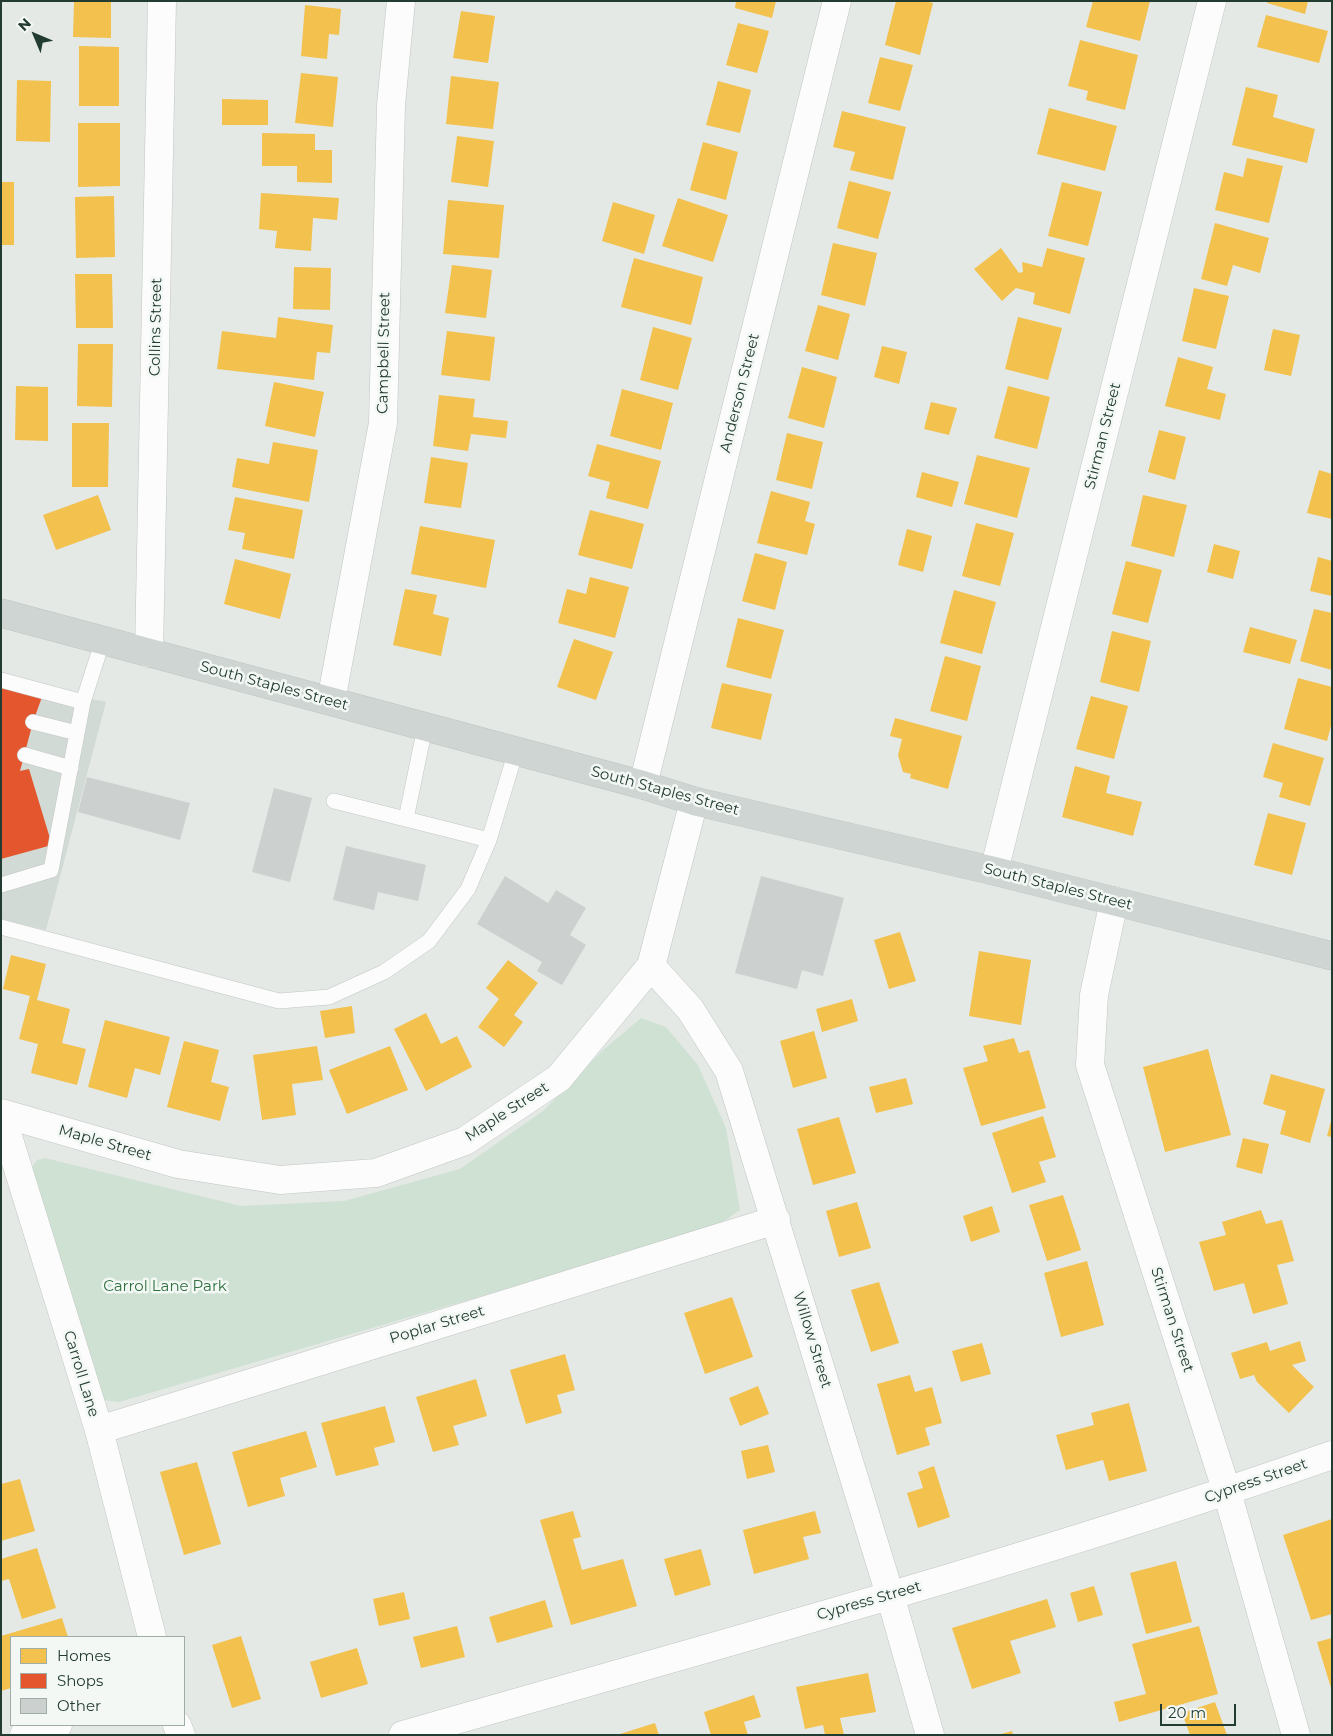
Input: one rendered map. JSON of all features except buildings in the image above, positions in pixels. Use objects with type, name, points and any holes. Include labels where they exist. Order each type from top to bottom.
[{"type":"main road","name":"South Staples Street","points":[[1,613],[643,785],[694,801],[994,871],[1332,956]]},
{"type":"street","name":"Collins Street","points":[[149,653],[162,1]]},
{"type":"street","name":"Campbell Street","points":[[331,701],[383,423],[391,105],[401,1]]},
{"type":"street","name":"Anderson Street","points":[[643,785],[837,1]]},
{"type":"street","name":"Stirman Street","points":[[994,871],[1212,1]]},
{"type":"street","name":"Maple Street","points":[[1,1113],[178,1164],[280,1180],[376,1173],[465,1141],[559,1078],[651,966],[694,801]]},
{"type":"street","name":"Stirman Street","points":[[1114,901],[1094,995],[1090,1065],[1227,1492],[1296,1735]]},
{"type":"street","name":"Willow Street","points":[[651,966],[690,1009],[729,1071],[890,1595],[930,1735]]},
{"type":"street","name":"Carroll Lane","points":[[1,1113],[98,1430],[152,1636]]},
{"type":"street","name":"Poplar Street","points":[[98,1430],[776,1220]]},
{"type":"street","name":"Cypress Street","points":[[403,1735],[890,1595],[1227,1492],[1332,1455]]},
{"type":"street","points":[[24,1735],[55,1726]]},
{"type":"lane","points":[[1,885],[51,870],[83,702],[103,640]]},
{"type":"lane","points":[[1,680],[83,702]]},
{"type":"lane","points":[[33,722],[77,732]]},
{"type":"lane","points":[[406,819],[425,727]]},
{"type":"lane","points":[[1,927],[279,1001],[329,997],[384,972],[429,941],[468,889],[489,840],[516,751]]},
{"type":"lane","points":[[25,755],[71,768]]},
{"type":"lane","points":[[334,801],[489,840]]},
{"type":"shaded area","points":[[1,680],[106,702],[46,930],[1,919]]},
{"type":"green space","name":"Carrol Lane Park","points":[[641,1018],[666,1027],[698,1065],[726,1128],[740,1210],[714,1228],[119,1402],[103,1400],[30,1170],[37,1160],[45,1158],[241,1206],[344,1201],[460,1169],[543,1111],[602,1051]]}]
